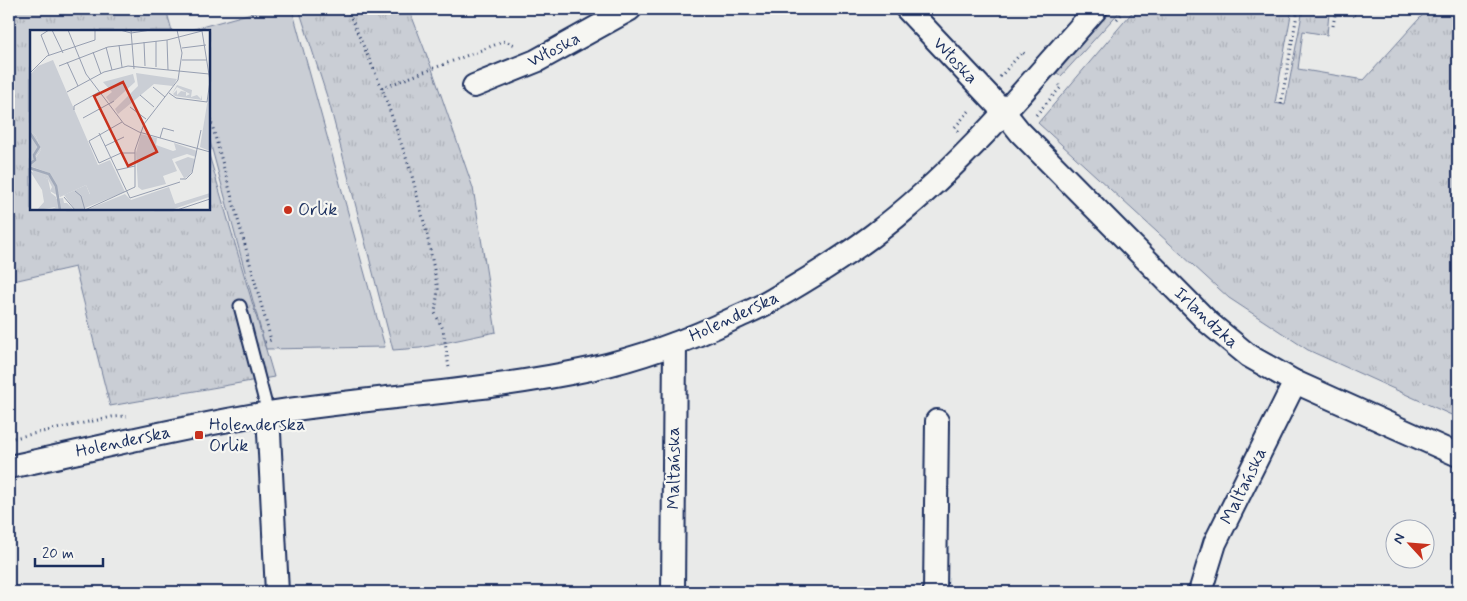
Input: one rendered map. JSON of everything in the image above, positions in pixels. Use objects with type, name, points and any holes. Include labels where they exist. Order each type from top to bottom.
[{"type":"street","name":"Włoska","points":[[474,86],[536,61],[630,9]]},
{"type":"street","name":"Włoska","points":[[907,9],[1004,112]]},
{"type":"street","name":"Holenderska","points":[[9,467],[186,428],[268,413],[523,382],[594,368],[674,344],[711,330],[772,301],[825,268],[873,235],[918,198],[982,136],[1096,9]]},
{"type":"street","name":"Irlandzka","points":[[1004,112],[1020,132],[1209,323],[1249,356],[1295,382],[1458,455]]},
{"type":"street","name":"Maltańska","points":[[673,592],[674,344]]},
{"type":"street","name":"Maltańska","points":[[1200,592],[1216,543],[1295,382]]},
{"type":"street","points":[[268,413],[277,592]]},
{"type":"street","points":[[936,592],[937,421]]},
{"type":"lane","points":[[240,306],[268,413]]},
{"type":"path","points":[[346,9],[382,88],[411,172],[426,230],[438,289],[435,313],[443,329],[452,391]]},
{"type":"path","points":[[1281,104],[1298,9]]},
{"type":"path","points":[[1333,26],[1336,9],[1346,9],[1356,17]]},
{"type":"path","points":[[382,88],[504,40],[527,49],[536,61]]},
{"type":"path","points":[[1036,116],[1061,87],[1059,84]]},
{"type":"path","points":[[210,118],[270,340],[250,346]]},
{"type":"path","points":[[9,439],[112,417],[130,415]]},
{"type":"green space","points":[[9,9],[166,9],[172,30],[30,30],[30,210],[210,210],[210,158],[274,377],[110,406],[75,267],[9,282]]},
{"type":"green space","name":"Orlik","points":[[266,9],[292,9],[385,347],[266,349],[210,142],[210,30],[191,30]]},
{"type":"green space","points":[[299,9],[409,9],[473,188],[496,332],[420,348],[393,350],[330,106]]},
{"type":"green space","points":[[1113,9],[1122,9],[1061,76],[1056,72]]},
{"type":"green space","points":[[1135,9],[1292,9],[1275,103],[1285,105],[1303,9],[1329,13],[1327,35],[1303,31],[1298,69],[1364,80],[1428,9],[1458,9],[1458,418],[1308,350],[1229,298],[1038,123]]},
{"type":"place","name":"Orlik","points":[[288,210]]},
{"type":"place","name":"Holenderska Orlik","points":[[199,435]]}]
